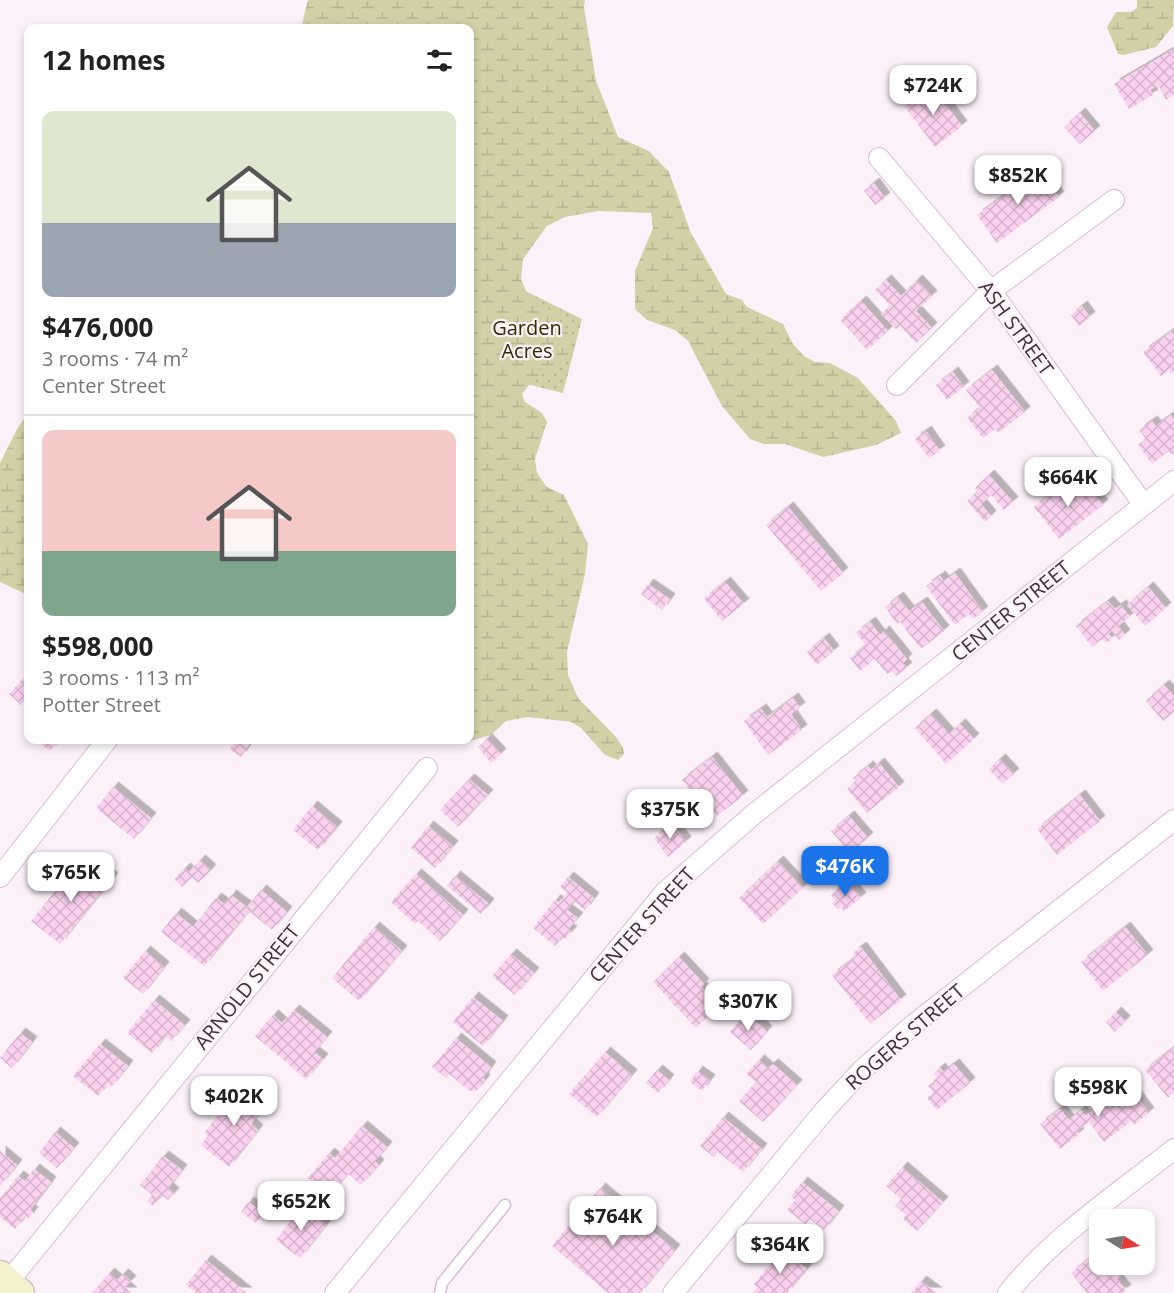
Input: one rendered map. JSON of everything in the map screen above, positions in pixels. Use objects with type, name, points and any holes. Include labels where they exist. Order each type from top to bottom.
[{"type":"street","name":"ASH STREET","points":[[879,158],[991,291],[1143,504]]},
{"type":"street","points":[[897,385],[991,291],[1114,200]]},
{"type":"street","name":"CENTER STREET","points":[[335,1293],[665,892],[754,814],[1174,481]]},
{"type":"street","points":[[0,877],[104,744]]},
{"type":"street","name":"ARNOLD STREET","points":[[7,1285],[427,768]]},
{"type":"street","name":"ROGERS STREET","points":[[673,1293],[825,1110],[862,1070],[913,1025],[1174,820]]},
{"type":"street","points":[[1008,1293],[1058,1241],[1174,1149]]},
{"type":"lane","points":[[440,1293],[442,1283],[505,1205]]},
{"type":"green space","points":[[308,0],[585,0],[584,7],[596,81],[618,137],[649,151],[669,172],[691,233],[726,294],[742,300],[747,307],[783,324],[793,344],[804,356],[815,362],[830,363],[858,378],[896,421],[901,433],[876,445],[823,457],[785,444],[764,444],[750,439],[722,406],[688,341],[675,330],[647,320],[635,309],[635,271],[653,228],[651,213],[598,211],[565,217],[547,226],[523,259],[521,279],[526,291],[556,315],[571,338],[572,349],[563,362],[532,381],[522,394],[525,402],[542,413],[547,422],[535,459],[537,473],[547,487],[564,495],[588,544],[585,574],[567,652],[568,675],[578,698],[617,738],[623,748],[624,754],[618,760],[605,755],[581,728],[571,722],[528,717],[506,721],[491,735],[474,740],[474,24],[302,24]]},
{"type":"green space","points":[[1137,0],[1174,0],[1173,26],[1156,47],[1124,55],[1118,54],[1107,27],[1116,12],[1131,12],[1137,8]]},
{"type":"green space","name":"Garden Acres","points":[[499,278],[582,319],[563,393],[474,371]]},
{"type":"green space","points":[[24,419],[24,593],[0,582],[0,463]]},
{"type":"building","points":[[1174,49],[1174,95],[1166,100],[1158,85],[1150,90],[1153,95],[1129,109],[1114,84]]},
{"type":"building","points":[[931,85],[962,126],[935,147],[904,106]]},
{"type":"building","points":[[1080,113],[1095,131],[1080,144],[1064,127]]},
{"type":"building","points":[[1039,170],[1059,197],[997,243],[977,215]]},
{"type":"building","points":[[874,183],[885,198],[875,205],[864,191]]},
{"type":"building","points":[[886,280],[901,296],[917,280],[932,296],[916,311],[932,328],[916,343],[900,326],[896,329],[881,314],[890,305],[875,290]]},
{"type":"building","points":[[861,301],[888,331],[867,350],[840,320]]},
{"type":"building","points":[[1082,306],[1090,317],[1079,326],[1071,315]]},
{"type":"building","points":[[1172,331],[1174,335],[1174,372],[1171,374],[1169,370],[1161,376],[1143,352]]},
{"type":"building","points":[[992,370],[1025,412],[998,433],[995,429],[983,438],[967,418],[980,408],[966,390]]},
{"type":"building","points":[[953,372],[964,387],[947,400],[936,385]]},
{"type":"building","points":[[1171,415],[1174,419],[1174,453],[1171,455],[1169,451],[1152,464],[1138,445],[1146,439],[1139,430],[1152,421],[1156,426]]},
{"type":"building","points":[[926,431],[940,451],[929,458],[915,439]]},
{"type":"building","points":[[989,475],[1013,502],[1004,510],[991,495],[981,504],[991,516],[985,522],[967,501],[978,492],[975,488]]},
{"type":"building","points":[[1082,480],[1103,505],[1059,539],[1034,507],[1058,488],[1063,494]]},
{"type":"building","points":[[788,507],[843,573],[821,591],[766,525]]},
{"type":"building","points":[[955,573],[983,612],[973,619],[969,614],[955,625],[926,586],[940,576],[944,581]]},
{"type":"building","points":[[725,582],[744,604],[722,621],[704,599]]},
{"type":"building","points":[[648,584],[670,599],[662,610],[641,594]]},
{"type":"building","points":[[1148,587],[1166,608],[1145,626],[1127,605]]},
{"type":"building","points":[[898,597],[909,611],[922,602],[944,631],[921,649],[900,622],[897,624],[885,607]]},
{"type":"building","points":[[1108,601],[1115,609],[1121,605],[1130,617],[1118,626],[1125,635],[1119,640],[1112,631],[1108,634],[1112,639],[1106,643],[1102,639],[1092,647],[1076,626]]},
{"type":"building","points":[[870,622],[880,635],[884,631],[907,659],[903,663],[907,668],[896,676],[892,671],[887,674],[875,659],[860,671],[850,658],[866,645],[856,633]]},
{"type":"building","points":[[824,638],[834,651],[817,665],[807,652]]},
{"type":"building","points":[[24,678],[24,701],[21,705],[9,694]]},
{"type":"building","points":[[1164,685],[1174,696],[1174,712],[1163,721],[1146,701]]},
{"type":"building","points":[[793,698],[800,708],[791,714],[802,730],[768,755],[744,721],[761,709],[767,717]]},
{"type":"building","points":[[931,714],[949,734],[960,724],[974,739],[946,764],[915,728]]},
{"type":"building","points":[[487,739],[501,754],[491,763],[478,747]]},
{"type":"building","points":[[41,744],[56,744],[50,751]]},
{"type":"building","points":[[234,744],[249,744],[241,757],[230,749]]},
{"type":"building","points":[[712,757],[743,796],[717,816],[698,792],[694,795],[682,780]]},
{"type":"building","points":[[1000,759],[1014,774],[1002,784],[989,769]]},
{"type":"building","points":[[879,763],[899,787],[867,813],[847,789],[856,782],[853,778],[868,766],[871,770]]},
{"type":"building","points":[[469,779],[488,795],[458,827],[440,810]]},
{"type":"building","points":[[113,787],[151,818],[134,839],[96,808]]},
{"type":"building","points":[[1080,795],[1100,821],[1057,855],[1037,829]]},
{"type":"building","points":[[312,806],[337,827],[318,850],[293,830]]},
{"type":"building","points":[[849,816],[868,838],[850,853],[831,831]]},
{"type":"building","points":[[672,824],[686,842],[668,857],[654,838]]},
{"type":"building","points":[[428,826],[453,846],[435,868],[411,848]]},
{"type":"building","points":[[200,860],[211,870],[198,883],[192,877],[182,887],[174,879],[185,868],[189,872]]},
{"type":"building","points":[[91,861],[113,878],[60,944],[31,921],[60,885],[73,895],[78,889],[72,884]]},
{"type":"building","points":[[778,861],[803,888],[763,924],[739,898]]},
{"type":"building","points":[[416,874],[463,915],[440,941],[418,921],[415,924],[391,902]]},
{"type":"building","points":[[455,876],[489,904],[481,914],[447,886]]},
{"type":"building","points":[[568,877],[594,898],[585,910],[574,901],[567,910],[578,918],[568,929],[572,931],[565,939],[562,937],[555,946],[533,928],[555,900],[559,902],[567,892],[560,887]]},
{"type":"building","points":[[848,882],[861,898],[844,911],[832,903],[835,901],[831,895]]},
{"type":"building","points":[[261,890],[287,912],[272,930],[249,911],[204,966],[161,932],[176,913],[193,927],[216,898],[224,904],[231,895],[247,907]]},
{"type":"building","points":[[374,927],[402,951],[359,1001],[332,978]]},
{"type":"building","points":[[1125,927],[1148,955],[1103,991],[1081,962]]},
{"type":"building","points":[[861,947],[901,1000],[870,1024],[832,975],[856,957],[853,953]]},
{"type":"building","points":[[145,951],[164,967],[143,994],[123,978]]},
{"type":"building","points":[[511,954],[534,973],[515,995],[492,976]]},
{"type":"building","points":[[679,957],[704,984],[701,987],[719,1006],[696,1028],[653,982]]},
{"type":"building","points":[[473,997],[503,1021],[483,1046],[453,1022]]},
{"type":"building","points":[[154,1000],[185,1025],[171,1041],[166,1036],[152,1053],[127,1033]]},
{"type":"building","points":[[294,1010],[327,1037],[314,1052],[323,1059],[306,1079],[255,1036],[273,1015],[282,1023]]},
{"type":"building","points":[[1116,1012],[1125,1021],[1115,1032],[1106,1022]]},
{"type":"building","points":[[746,1013],[767,1031],[751,1050],[730,1032]]},
{"type":"building","points":[[20,1033],[32,1042],[12,1068],[0,1058]]},
{"type":"building","points":[[456,1038],[491,1067],[483,1078],[485,1080],[476,1091],[470,1091],[449,1074],[446,1078],[432,1067]]},
{"type":"building","points":[[100,1044],[128,1066],[111,1087],[107,1085],[98,1096],[73,1076]]},
{"type":"building","points":[[1174,1047],[1174,1092],[1168,1098],[1145,1070]]},
{"type":"building","points":[[605,1052],[632,1075],[597,1117],[569,1094]]},
{"type":"building","points":[[759,1060],[768,1068],[773,1064],[797,1085],[763,1122],[739,1101],[756,1082],[746,1074]]},
{"type":"building","points":[[954,1064],[970,1083],[937,1110],[927,1098],[934,1093],[928,1086],[938,1078],[934,1073],[940,1068],[943,1072]]},
{"type":"building","points":[[657,1070],[669,1080],[658,1093],[646,1083]]},
{"type":"building","points":[[697,1071],[710,1080],[702,1091],[690,1082]]},
{"type":"building","points":[[1127,1084],[1149,1113],[1135,1124],[1131,1121],[1104,1142],[1089,1122],[1077,1131],[1079,1134],[1060,1149],[1040,1124],[1060,1109],[1069,1120],[1081,1110],[1085,1116]]},
{"type":"building","points":[[242,1085],[266,1105],[251,1124],[258,1130],[229,1167],[201,1145],[208,1136],[204,1133]]},
{"type":"building","points":[[723,1117],[762,1149],[743,1172],[718,1152],[714,1157],[700,1146]]},
{"type":"building","points":[[362,1126],[387,1147],[375,1161],[379,1165],[361,1185],[348,1174],[329,1196],[308,1178],[329,1153],[335,1158]]},
{"type":"building","points":[[55,1132],[74,1148],[57,1168],[39,1153]]},
{"type":"building","points":[[0,1151],[17,1165],[0,1186]]},
{"type":"building","points":[[163,1156],[182,1170],[168,1188],[174,1193],[168,1200],[162,1195],[153,1206],[147,1201],[152,1195],[140,1185]]},
{"type":"building","points":[[902,1167],[943,1202],[917,1231],[903,1219],[906,1215],[895,1206],[901,1199],[886,1186]]},
{"type":"building","points":[[34,1169],[51,1182],[30,1210],[33,1212],[28,1219],[25,1216],[15,1229],[0,1217],[0,1198],[18,1176],[25,1181]]},
{"type":"building","points":[[802,1182],[839,1211],[824,1230],[810,1219],[806,1225],[787,1210],[795,1200],[791,1196]]},
{"type":"building","points":[[600,1188],[675,1250],[640,1293],[608,1293],[552,1246]]},
{"type":"building","points":[[248,1202],[264,1213],[256,1223],[241,1212]]},
{"type":"building","points":[[302,1206],[326,1225],[300,1258],[276,1240]]},
{"type":"building","points":[[782,1249],[807,1269],[787,1293],[753,1293],[757,1287],[754,1284]]},
{"type":"building","points":[[1089,1258],[1089,1275],[1120,1275],[1117,1279],[1126,1290],[1122,1293],[1087,1293],[1071,1273]]},
{"type":"building","points":[[206,1260],[247,1293],[196,1293],[186,1285]]},
{"type":"building","points":[[109,1273],[117,1280],[123,1274],[131,1281],[125,1287],[132,1293],[92,1293]]},
{"type":"building","points":[[921,1281],[937,1293],[911,1293]]}]
